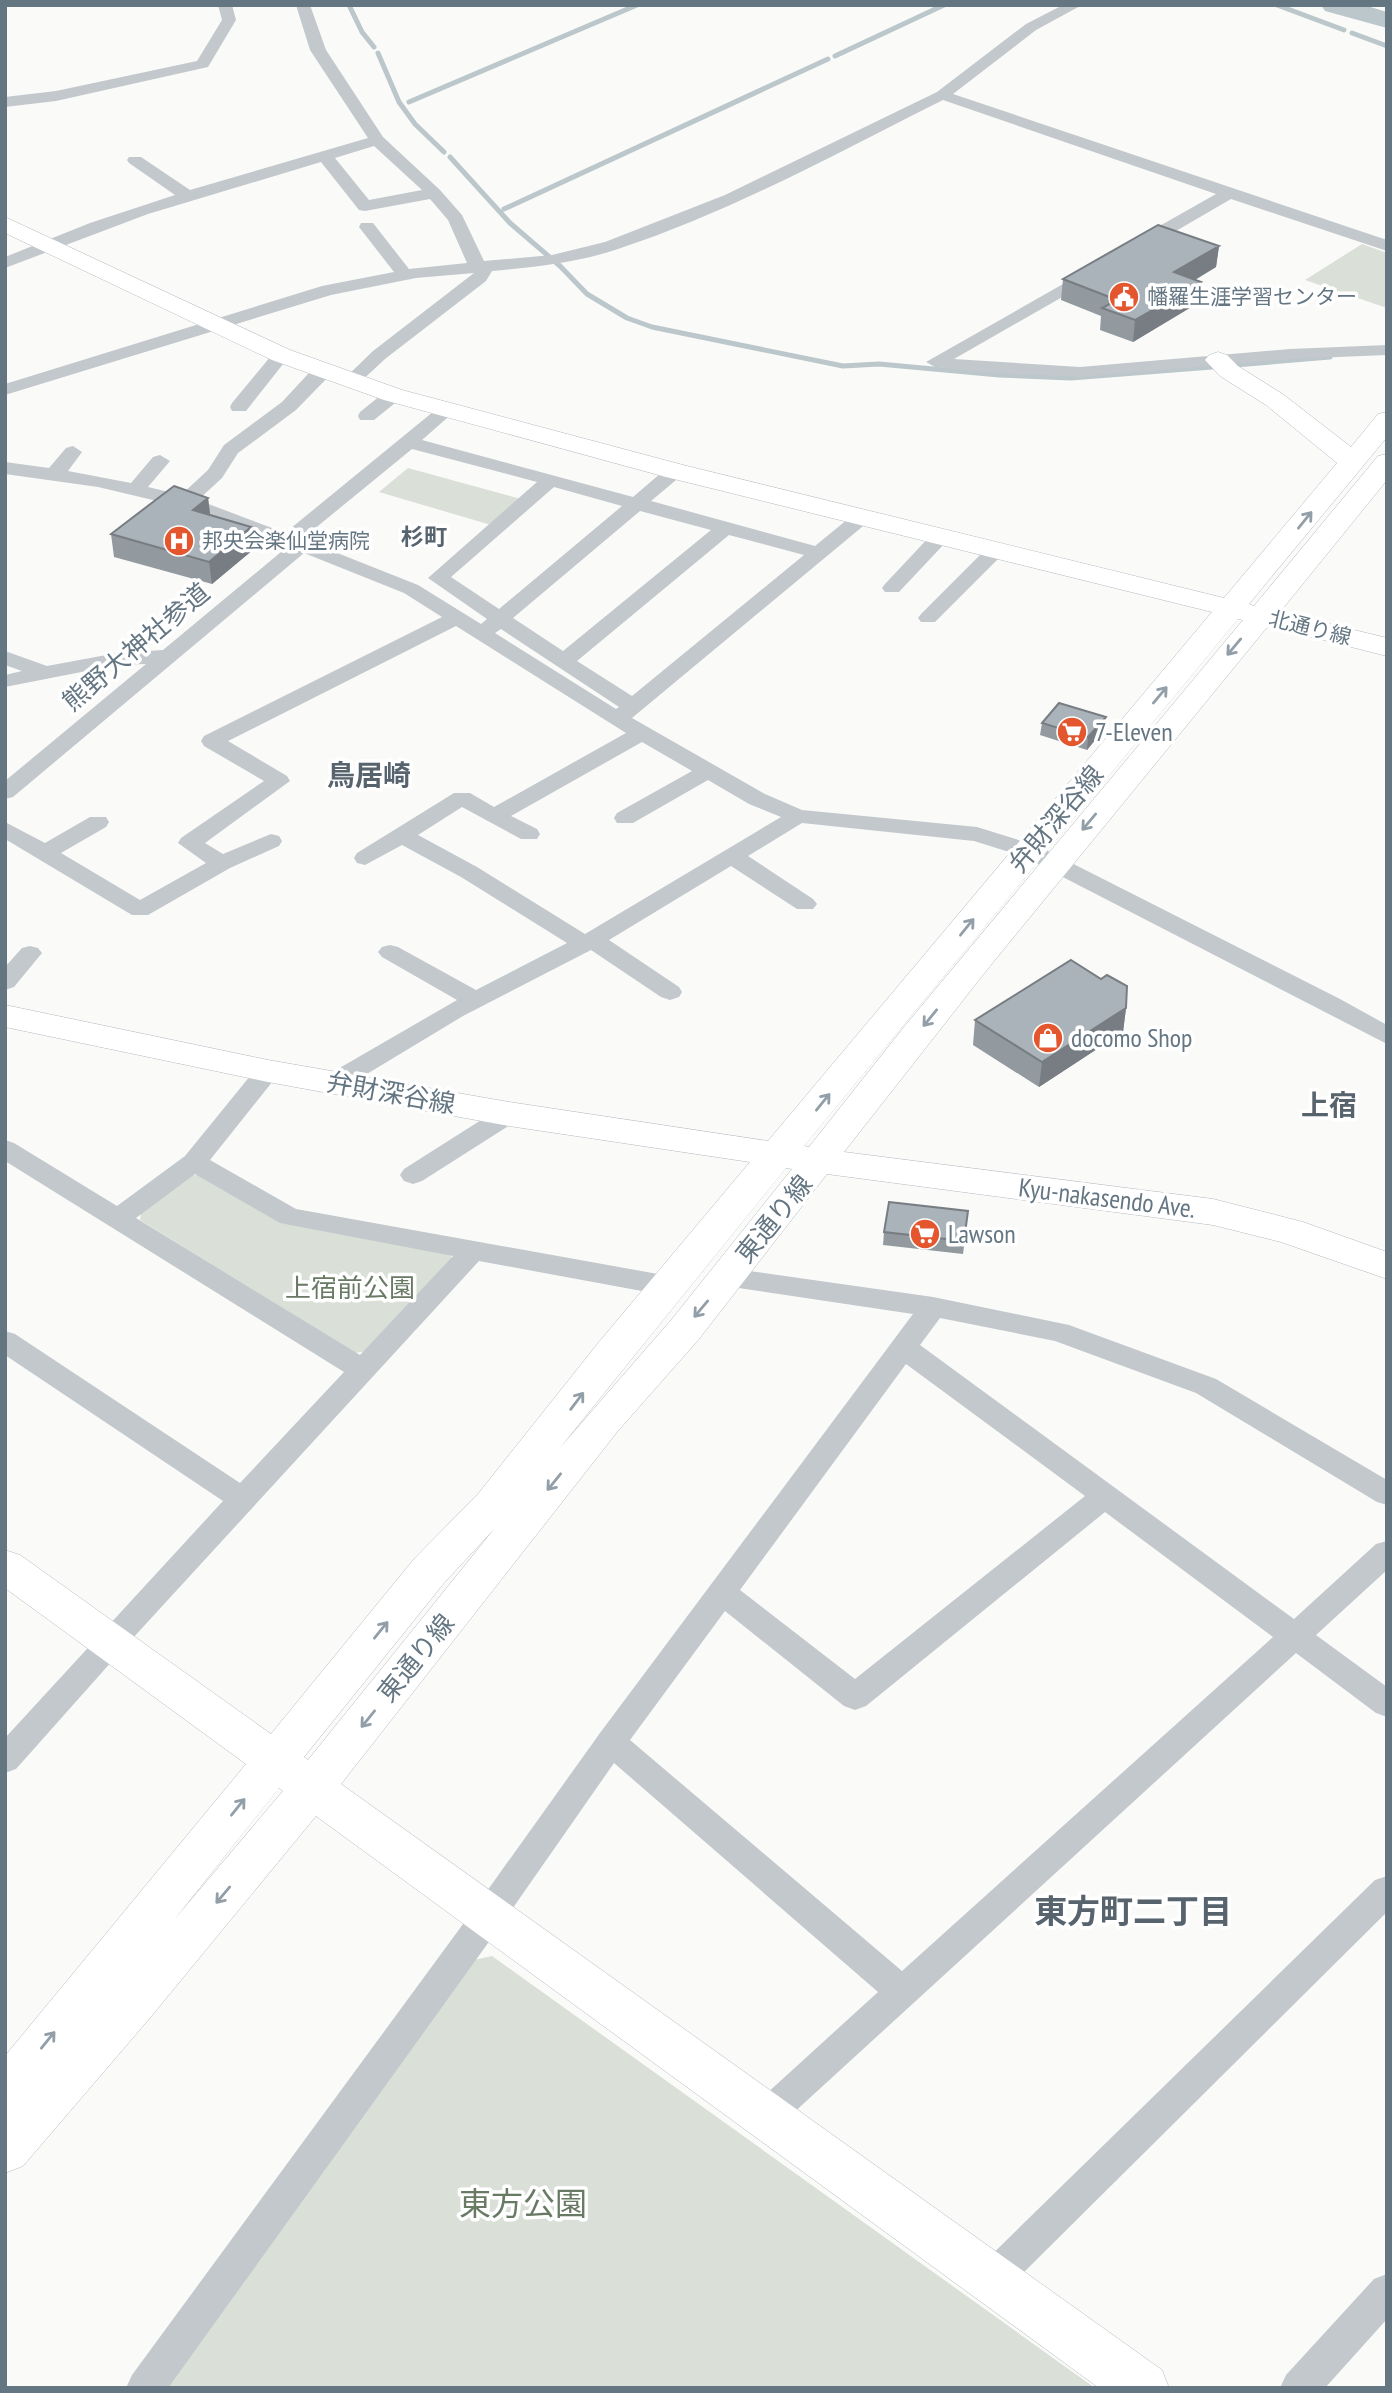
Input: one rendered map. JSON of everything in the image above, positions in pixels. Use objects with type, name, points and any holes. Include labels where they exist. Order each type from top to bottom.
[{"type":"street","points":[[5,102],[56,96],[203,64],[229,20],[225,5]]},
{"type":"street","points":[[303,5],[318,50],[377,140],[434,193],[456,219],[482,268],[480,277],[379,355],[351,381]]},
{"type":"street","points":[[5,390],[318,292],[405,275],[552,260],[594,251],[690,217],[942,94],[1031,27],[1075,5]]},
{"type":"street","points":[[942,94],[1387,246]]},
{"type":"street","points":[[5,262],[48,244],[187,196],[377,140]]},
{"type":"street","points":[[325,156],[365,206],[434,193]]},
{"type":"street","points":[[135,160],[187,196]]},
{"type":"street","points":[[1231,192],[935,362],[1080,372],[1218,360],[1387,350]]},
{"type":"street","name":"北通り線","points":[[5,224],[213,325],[324,372],[393,396],[939,538],[1387,647]]},
{"type":"street","points":[[367,227],[405,275]]},
{"type":"street","points":[[239,407],[281,355]]},
{"type":"street","points":[[1218,360],[1229,371],[1375,469]]},
{"type":"street","points":[[185,502],[215,474],[223,447],[289,406],[314,378],[324,372]]},
{"type":"street","points":[[367,416],[393,396]]},
{"type":"street","name":"熊野大神社参道","points":[[5,792],[171,656],[295,542],[446,411]]},
{"type":"street","name":"弁財深谷線","points":[[780,1155],[1042,858],[1247,611],[1375,469],[1387,420]]},
{"type":"street","points":[[409,442],[818,553]]},
{"type":"street","points":[[55,474],[73,452]]},
{"type":"street","points":[[136,489],[160,461]]},
{"type":"street","points":[[5,468],[136,489],[185,502],[295,542],[411,589],[456,618],[625,713]]},
{"type":"street","points":[[483,633],[675,471]]},
{"type":"street","points":[[551,480],[438,578],[564,661],[625,713],[642,733],[757,799],[798,816],[977,834],[1042,858],[1198,935],[1387,1036]]},
{"type":"street","points":[[625,713],[860,518]]},
{"type":"street","points":[[564,661],[726,527]]},
{"type":"street","points":[[892,587],[939,538]]},
{"type":"street","points":[[928,618],[995,551]]},
{"type":"street","points":[[222,863],[189,844],[279,781],[212,741],[456,618]]},
{"type":"street","points":[[5,681],[117,659],[171,656]]},
{"type":"street","points":[[5,657],[44,673]]},
{"type":"street","points":[[494,816],[642,733]]},
{"type":"street","points":[[625,818],[709,771]]},
{"type":"street","points":[[365,858],[462,798],[528,834]]},
{"type":"street","points":[[333,1083],[381,1052],[475,1000],[589,942],[798,816]]},
{"type":"street","points":[[46,852],[98,822]]},
{"type":"street","points":[[5,829],[140,910],[222,863],[271,841]]},
{"type":"street","points":[[402,835],[589,942],[670,992]]},
{"type":"street","points":[[732,856],[805,904]]},
{"type":"street","name":"弁財深谷線","points":[[5,1016],[268,1072],[509,1114],[821,1161],[905,1050],[1042,858]]},
{"type":"street","points":[[390,952],[475,1000]]},
{"type":"street","points":[[5,982],[30,953]]},
{"type":"street","points":[[117,1219],[194,1162],[268,1072]]},
{"type":"street","points":[[413,1175],[509,1114]]},
{"type":"street","points":[[5,1149],[364,1371]]},
{"type":"street","name":"東通り線","points":[[5,2150],[132,2004],[295,1773],[429,1571],[501,1494],[613,1352],[780,1155]]},
{"type":"street","name":"東通り線","points":[[5,2094],[295,1773],[648,1374],[821,1161]]},
{"type":"street","name":"Kyu-nakasendo Ave.","points":[[821,1161],[1213,1212],[1290,1231],[1387,1266]]},
{"type":"street","points":[[194,1162],[289,1217],[669,1286]]},
{"type":"street","points":[[5,1760],[110,1642],[473,1251]]},
{"type":"street","points":[[728,1278],[933,1307],[1059,1332],[1206,1386],[1387,1493]]},
{"type":"street","points":[[145,2388],[489,1915],[611,1742],[933,1307]]},
{"type":"street","points":[[5,1341],[243,1500]]},
{"type":"street","points":[[904,1348],[1387,1704]]},
{"type":"street","points":[[722,1592],[855,1697],[1105,1496]]},
{"type":"street","points":[[766,2116],[1387,1552]]},
{"type":"street","points":[[5,1566],[1143,2388]]},
{"type":"street","points":[[611,1742],[902,1992]]},
{"type":"street","points":[[992,2278],[1387,1890]]},
{"type":"street","points":[[1299,2388],[1387,2292]]},
{"type":"green space","points":[[1362,244],[1387,253],[1387,308],[1305,280]]},
{"type":"green space","points":[[408,468],[521,499],[491,525],[379,492]]},
{"type":"green space","name":"上宿前公園","points":[[191,1175],[203,1175],[283,1222],[447,1251],[452,1258],[367,1351],[355,1353],[140,1220],[141,1213]]},
{"type":"green space","name":"東方公園","points":[[492,1956],[1095,2388],[162,2388],[474,1960]]},
{"type":"building","points":[[1158,225],[1219,246],[1174,272],[1201,282],[1135,320],[1102,308],[1117,300],[1063,279]]},
{"type":"building","points":[[174,486],[208,498],[193,510],[251,527],[209,562],[111,534]]},
{"type":"building","points":[[1059,703],[1106,717],[1088,737],[1042,723]]},
{"type":"building","points":[[1071,960],[1101,979],[1107,975],[1127,986],[1126,1008],[1042,1062],[975,1020]]},
{"type":"building","points":[[889,1202],[968,1211],[964,1241],[884,1232]]},
{"type":"waterway","points":[[349,5],[362,32],[374,47]]},
{"type":"waterway","points":[[409,102],[637,5]]},
{"type":"waterway","points":[[835,56],[944,5]]},
{"type":"waterway","points":[[1277,5],[1344,30]]},
{"type":"waterway","points":[[1334,5],[1387,20]]},
{"type":"waterway","points":[[1352,33],[1387,46]]},
{"type":"waterway","points":[[378,53],[399,102],[415,124],[444,152]]},
{"type":"waterway","points":[[504,209],[828,59]]},
{"type":"waterway","points":[[450,157],[510,223],[560,266],[587,294],[627,318],[652,327],[843,366],[879,364],[999,375],[1071,378],[1212,367]]},
{"type":"waterway","points":[[1235,365],[1330,357]]},
{"type":"place","name":"幡羅生涯学習センター","points":[[1124,297]]},
{"type":"place","name":"邦央会楽仙堂病院","points":[[179,541]]},
{"type":"place","name":"7-Eleven","points":[[1072,732]]},
{"type":"place","name":"docomo Shop","points":[[1048,1038]]},
{"type":"place","name":"Lawson","points":[[925,1234]]},
{"type":"district","name":"杉町","points":[[424,537]]},
{"type":"district","name":"鳥居崎","points":[[369,775]]},
{"type":"district","name":"上宿","points":[[1329,1105]]},
{"type":"district","name":"東方町二丁目","points":[[1133,1911]]}]
